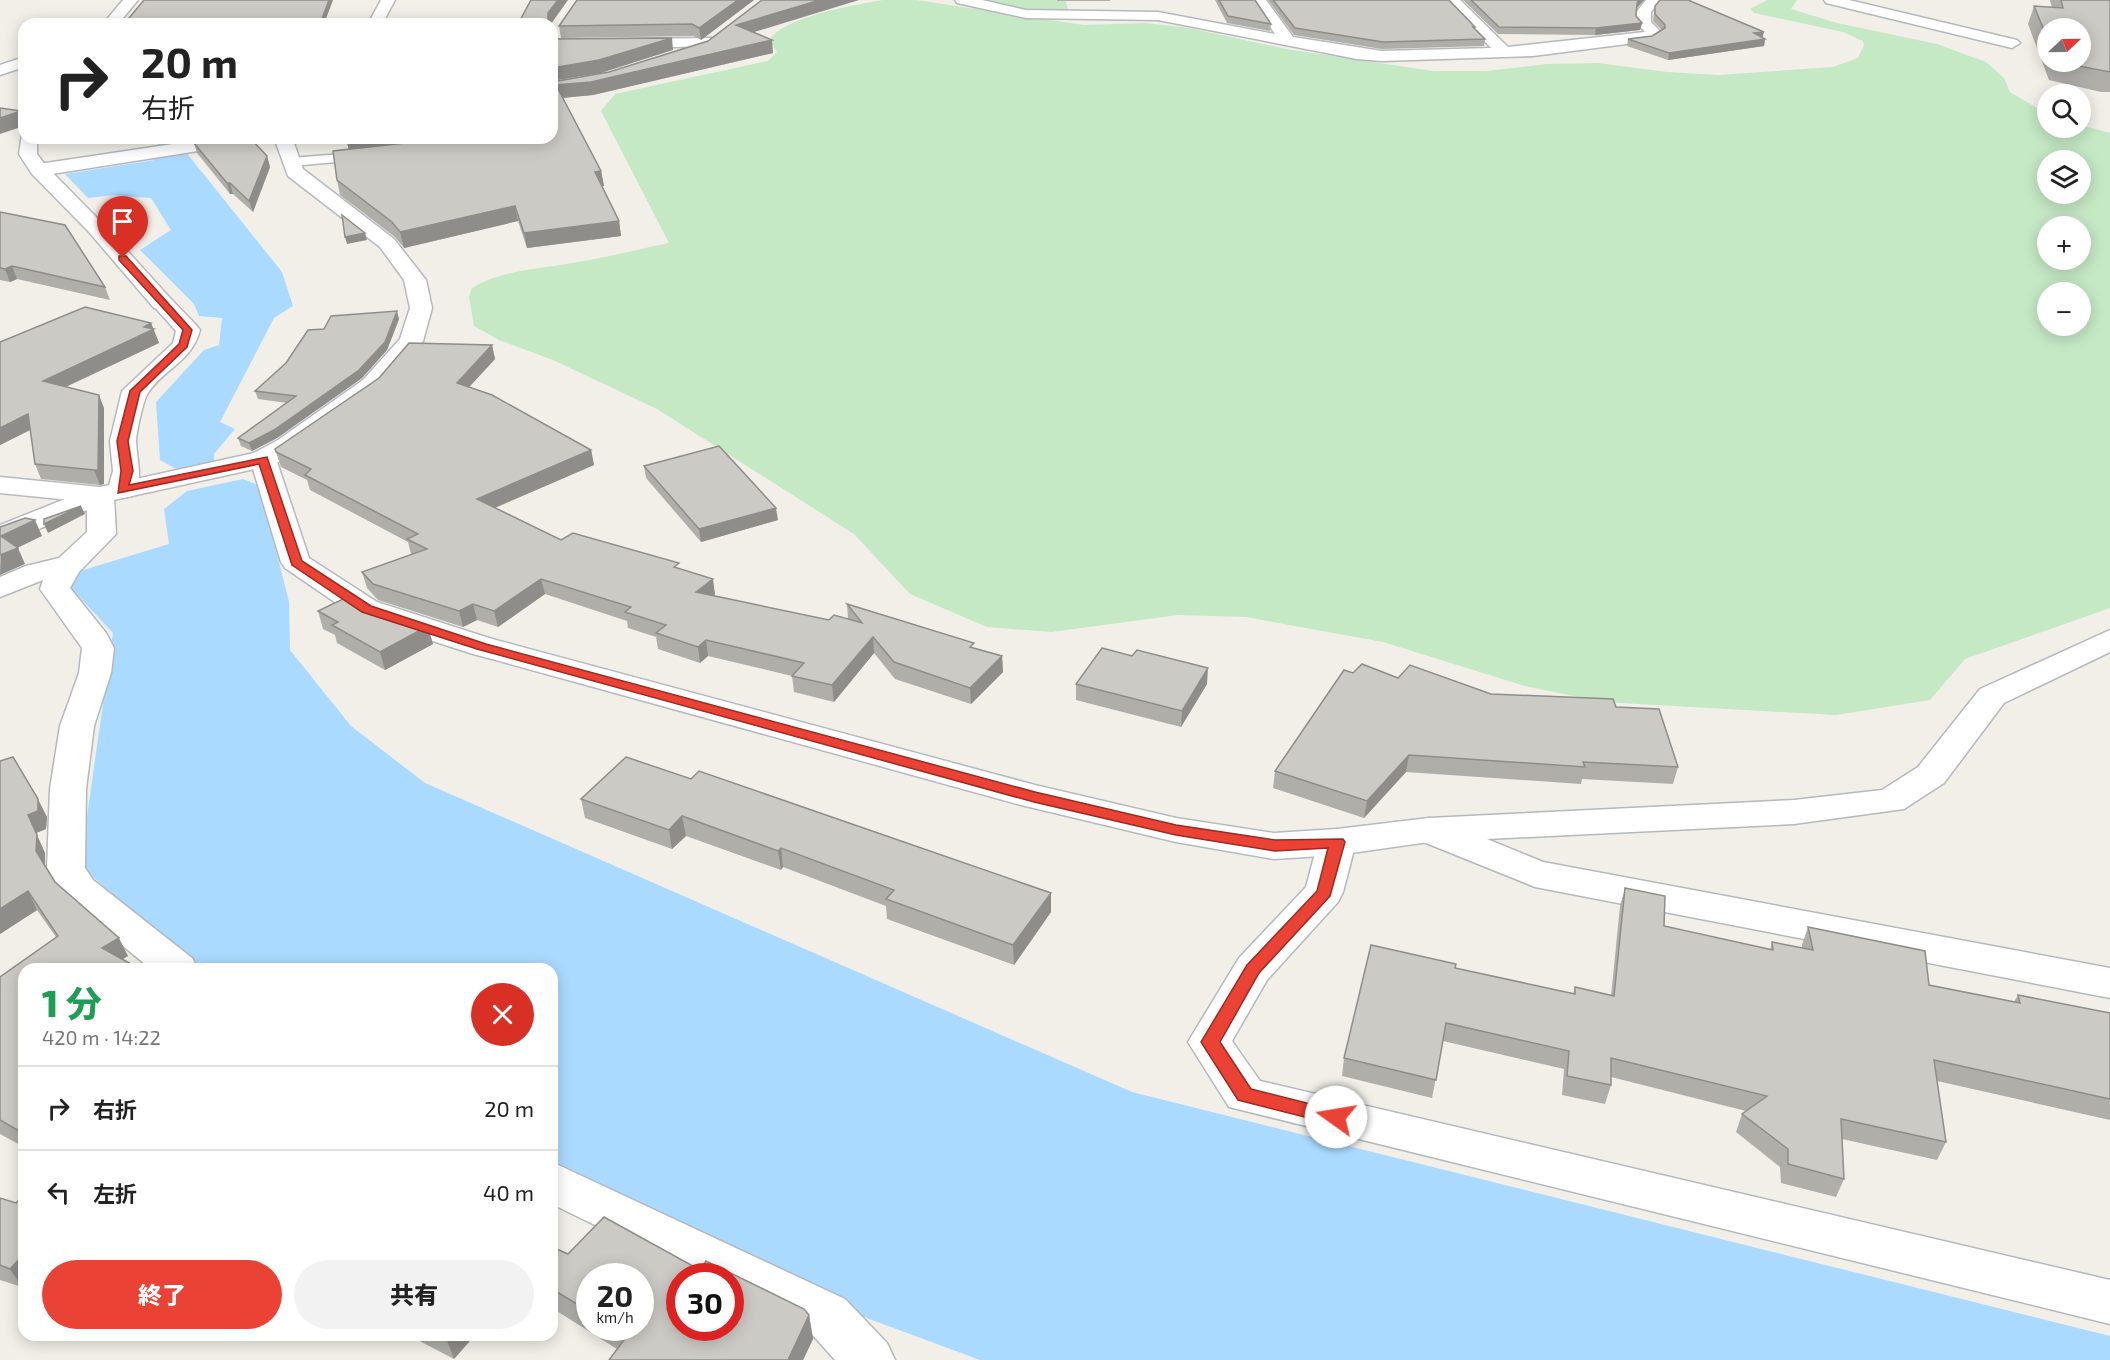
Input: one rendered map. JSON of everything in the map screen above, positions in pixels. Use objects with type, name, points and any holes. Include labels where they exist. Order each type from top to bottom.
[{"type":"street","points":[[115,18],[131,0]]},
{"type":"street","points":[[378,18],[388,0]]},
{"type":"street","points":[[962,0],[1026,14],[1078,8],[1158,16],[1357,54],[1382,56],[1504,52],[1650,36],[1654,33],[1644,23],[1643,6]]},
{"type":"street","points":[[1259,0],[1287,40]]},
{"type":"street","points":[[1452,0],[1504,52]]},
{"type":"street","points":[[1831,0],[2012,43]]},
{"type":"street","points":[[558,45],[716,39],[676,59]]},
{"type":"street","points":[[0,70],[18,64]]},
{"type":"street","points":[[28,144],[28,154],[39,170],[96,228],[188,330],[184,345],[135,391],[123,441],[127,471],[111,493],[102,534],[66,565],[58,577],[55,589],[95,640],[98,648],[95,674],[76,726],[68,789],[66,868],[79,889],[171,963]]},
{"type":"street","points":[[39,170],[209,144]]},
{"type":"street","points":[[0,535],[111,493],[263,459],[287,446],[372,385],[411,341],[421,308],[415,280],[387,243],[295,172],[285,144]]},
{"type":"street","points":[[263,459],[296,562],[366,609],[482,646],[1034,797],[1176,830],[1275,846],[1337,842],[1429,830],[1794,812],[1891,801],[1931,775],[1992,696],[2110,639]]},
{"type":"street","points":[[0,485],[111,493]]},
{"type":"street","points":[[0,588],[37,572],[66,565]]},
{"type":"street","points":[[1429,830],[1535,874],[2110,983]]},
{"type":"street","points":[[1337,842],[1324,892],[1253,969],[1210,1042],[1245,1095],[2110,1302]]},
{"type":"street","points":[[558,1185],[827,1315],[869,1360]]},
{"type":"lane","points":[[291,162],[384,154]]},
{"type":"green space","points":[[883,0],[916,0],[1084,25],[1146,23],[1189,28],[1286,49],[1433,71],[1487,71],[1547,64],[1598,63],[1667,72],[1719,75],[1833,67],[1858,58],[1864,45],[1863,41],[1843,32],[1754,13],[1750,9],[1767,0],[1797,0],[1791,9],[1837,23],[1937,44],[1986,62],[2004,78],[2010,92],[2037,108],[2037,138],[2091,138],[2091,128],[2110,133],[2110,608],[1965,659],[1930,700],[1836,715],[1603,702],[1525,686],[1383,642],[1246,617],[1178,615],[1051,632],[987,627],[910,594],[854,534],[657,409],[553,360],[499,340],[474,326],[469,297],[472,288],[510,273],[590,260],[669,243],[601,111],[615,94],[768,61],[777,52],[769,40],[778,32],[805,18]]},
{"type":"green space","points":[[983,0],[1065,0],[1069,12],[1034,12]]},
{"type":"water","points":[[185,151],[282,272],[293,306],[274,318],[220,422],[235,429],[214,454],[214,462],[176,469],[160,460],[156,402],[204,350],[219,345],[222,318],[199,316],[194,304],[140,250],[171,230],[151,198],[114,195],[88,198],[65,174],[155,160],[157,155]]},
{"type":"water","points":[[243,479],[260,486],[289,602],[290,650],[351,726],[425,783],[1132,1092],[2110,1336],[2110,1360],[980,1360],[864,1317],[558,1163],[558,963],[193,963],[80,866],[113,633],[71,588],[80,571],[169,544],[164,509],[187,491]]},
{"type":"building","points":[[144,0],[329,0],[322,18],[129,18]]},
{"type":"building","points":[[531,0],[558,0],[548,13],[548,18],[521,18]]},
{"type":"building","points":[[577,0],[738,0],[699,28],[692,24],[559,26]]},
{"type":"building","points":[[762,0],[820,0],[736,25],[772,40],[591,82],[558,85],[558,81],[609,72],[708,41]]},
{"type":"building","points":[[1219,0],[1255,0],[1271,24],[1228,16]]},
{"type":"building","points":[[1273,0],[1449,0],[1485,39],[1383,42],[1295,28]]},
{"type":"building","points":[[1471,0],[1639,0],[1636,16],[1642,23],[1596,28],[1499,27]]},
{"type":"building","points":[[1660,0],[1688,0],[1764,32],[1754,33],[1765,39],[1669,53],[1628,39],[1652,36],[1665,28],[1655,14],[1655,6]]},
{"type":"building","points":[[2061,0],[2110,0],[2110,72],[2091,68],[2091,18],[2039,18],[2034,6],[2063,8]]},
{"type":"building","points":[[672,38],[599,60],[558,67],[558,39]]},
{"type":"building","points":[[558,89],[601,171],[595,172],[619,221],[524,233],[515,206],[400,232],[392,222],[337,180],[333,151],[396,144],[558,144]]},
{"type":"building","points":[[0,108],[18,111],[18,112],[0,118]]},
{"type":"building","points":[[195,144],[256,144],[267,156],[249,201],[230,183],[227,183]]},
{"type":"building","points":[[0,212],[65,225],[105,287],[12,266],[5,269],[0,268]]},
{"type":"building","points":[[342,215],[365,233],[345,237]]},
{"type":"building","points":[[85,307],[151,323],[144,327],[154,329],[43,381],[99,395],[98,470],[35,464],[28,414],[0,428],[0,342]]},
{"type":"building","points":[[397,311],[385,342],[359,370],[274,430],[249,443],[238,438],[296,396],[255,391],[286,363],[308,330],[324,329],[331,316]]},
{"type":"building","points":[[409,343],[492,345],[457,383],[492,395],[591,450],[477,499],[561,540],[573,533],[679,563],[674,567],[713,579],[696,592],[829,620],[834,615],[862,623],[847,604],[974,643],[970,647],[1002,656],[970,688],[894,662],[873,637],[832,685],[792,676],[804,663],[706,640],[698,647],[656,633],[666,625],[625,612],[631,607],[541,579],[494,611],[473,604],[459,611],[373,584],[362,572],[427,549],[407,539],[418,534],[305,475],[311,469],[276,452],[275,449],[379,378]]},
{"type":"building","points":[[719,446],[776,508],[699,529],[644,466]]},
{"type":"building","points":[[81,506],[44,524],[44,519]]},
{"type":"building","points":[[25,518],[35,520],[1,536],[18,548],[0,555],[0,527]]},
{"type":"building","points":[[345,598],[428,626],[380,652],[332,625],[338,622],[318,611]]},
{"type":"building","points":[[1102,648],[1132,656],[1137,650],[1208,668],[1182,711],[1076,684]]},
{"type":"building","points":[[1362,664],[1398,678],[1410,665],[1491,694],[1613,699],[1616,707],[1659,709],[1678,767],[1583,762],[1585,767],[1409,755],[1367,801],[1275,771],[1344,670],[1353,673]]},
{"type":"building","points":[[13,757],[38,799],[38,811],[28,815],[37,835],[36,851],[55,882],[119,938],[102,948],[129,963],[20,963],[58,936],[28,891],[0,909],[0,761]]},
{"type":"building","points":[[626,757],[691,779],[699,771],[1051,893],[1013,945],[886,899],[894,890],[781,848],[778,851],[682,816],[669,830],[581,799]]},
{"type":"building","points":[[1625,888],[1665,896],[1664,926],[1773,950],[1772,942],[1813,950],[1808,927],[1925,951],[1929,985],[2020,1003],[2018,995],[2110,1013],[2110,1099],[1934,1060],[1946,1142],[1841,1119],[1844,1179],[1788,1164],[1788,1149],[1742,1114],[1767,1096],[1611,1058],[1611,1085],[1567,1076],[1569,1051],[1446,1023],[1436,1080],[1344,1058],[1371,945],[1456,964],[1455,968],[1575,994],[1575,987],[1614,996]]},
{"type":"building","points":[[18,964],[18,1130],[0,1120],[0,977]]},
{"type":"building","points":[[0,1198],[16,1203],[18,1201],[18,1260],[10,1269],[0,1265]]},
{"type":"building","points":[[604,1217],[687,1263],[666,1263],[666,1341],[744,1341],[744,1280],[804,1309],[809,1315],[788,1360],[609,1360],[623,1341],[654,1341],[654,1263],[576,1263],[576,1304],[558,1293],[558,1250],[568,1254]]},
{"type":"waterway","points":[[171,144],[165,169],[188,201]]},
{"type":"route","points":[[123,258],[188,330],[184,345],[135,391],[123,441],[127,471],[122,490],[263,459],[296,562],[366,609],[482,646],[1034,797],[1176,830],[1275,846],[1337,842],[1324,892],[1253,969],[1210,1042],[1245,1095],[1336,1117]]}]
